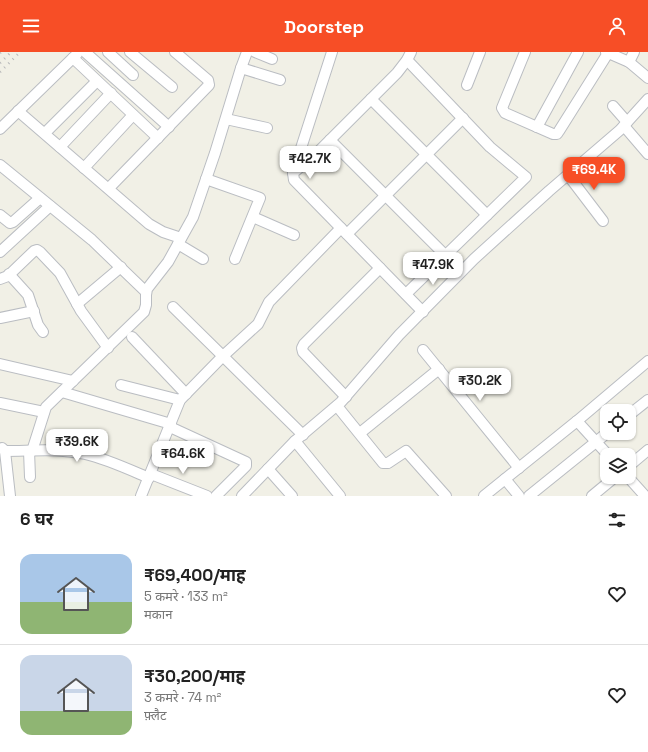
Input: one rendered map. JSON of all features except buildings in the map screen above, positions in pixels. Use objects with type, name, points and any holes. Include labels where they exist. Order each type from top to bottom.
[{"type":"street","points":[[85,52],[168,127]]},
{"type":"street","points":[[108,52],[133,74]]},
{"type":"street","points":[[130,52],[172,87]]},
{"type":"street","points":[[109,188],[209,85],[208,80],[175,52]]},
{"type":"street","points":[[30,477],[30,451],[44,412],[49,403],[144,312],[146,305],[146,292],[168,262],[190,223],[226,119],[247,52]]},
{"type":"street","points":[[255,52],[272,59]]},
{"type":"street","points":[[332,52],[293,174],[294,180],[423,312]]},
{"type":"street","points":[[467,85],[480,52]]},
{"type":"street","points":[[525,52],[502,108],[505,113],[553,134],[556,134],[559,131],[607,52],[629,62],[648,78]]},
{"type":"street","points":[[537,127],[578,52]]},
{"type":"street","points":[[629,62],[634,52]]},
{"type":"street","points":[[0,129],[76,55],[97,81],[158,138]]},
{"type":"street","points":[[293,174],[330,140],[397,73],[409,56],[463,118],[490,146],[517,171],[526,177],[406,294]]},
{"type":"street","points":[[241,68],[280,80]]},
{"type":"street","points":[[45,134],[97,81]]},
{"type":"street","points":[[60,147],[111,93]]},
{"type":"street","points":[[371,98],[486,216]]},
{"type":"street","points":[[242,496],[299,438],[346,397],[399,335],[474,259],[626,124],[648,99]]},
{"type":"street","points":[[613,106],[648,154]]},
{"type":"street","points":[[18,111],[149,224],[180,241],[203,259]]},
{"type":"street","points":[[84,168],[133,115]]},
{"type":"street","points":[[142,496],[183,397],[223,356],[258,324],[269,302],[344,231],[386,195],[463,118]]},
{"type":"street","points":[[226,119],[267,128]]},
{"type":"street","points":[[330,140],[446,256]]},
{"type":"street","points":[[0,165],[92,240],[146,292]]},
{"type":"street","points":[[568,175],[603,221]]},
{"type":"street","points":[[206,179],[258,196],[260,200],[235,259]]},
{"type":"street","points":[[1,218],[10,223],[13,222],[40,198]]},
{"type":"street","points":[[0,252],[50,206]]},
{"type":"street","points":[[253,217],[294,235]]},
{"type":"street","points":[[43,332],[38,325],[28,295],[4,275],[37,250],[60,273],[77,304],[108,348]]},
{"type":"street","points":[[77,304],[122,268]]},
{"type":"street","points":[[346,397],[303,352],[302,348],[304,344],[380,268]]},
{"type":"street","points":[[173,307],[223,356],[299,438],[340,496]]},
{"type":"street","points":[[0,318],[34,310]]},
{"type":"street","points":[[132,338],[183,397]]},
{"type":"street","points":[[423,350],[519,468]]},
{"type":"street","points":[[484,496],[577,421],[648,361]]},
{"type":"street","points":[[0,364],[74,380]]},
{"type":"street","points":[[360,433],[439,369]]},
{"type":"street","points":[[121,385],[183,397]]},
{"type":"street","points":[[62,392],[170,426],[246,462],[246,466],[216,496]]},
{"type":"street","points":[[636,409],[648,400]]},
{"type":"street","points":[[0,403],[44,412]]},
{"type":"street","points":[[337,406],[383,463],[388,463],[404,452],[408,452],[446,496]]},
{"type":"street","points":[[577,421],[602,448]]},
{"type":"street","points":[[529,496],[600,439]]},
{"type":"street","points":[[10,496],[3,450],[59,450],[84,453],[207,496]]},
{"type":"street","points":[[636,460],[648,450]]},
{"type":"street","points":[[268,469],[292,496]]},
{"type":"street","points":[[505,479],[518,496]]},
{"type":"street","points":[[592,496],[607,484]]},
{"type":"street","points":[[634,484],[645,496],[648,493]]},
{"type":"railway","points":[[0,63],[11,52]]},
{"type":"railway","points":[[0,72],[20,52]]}]
